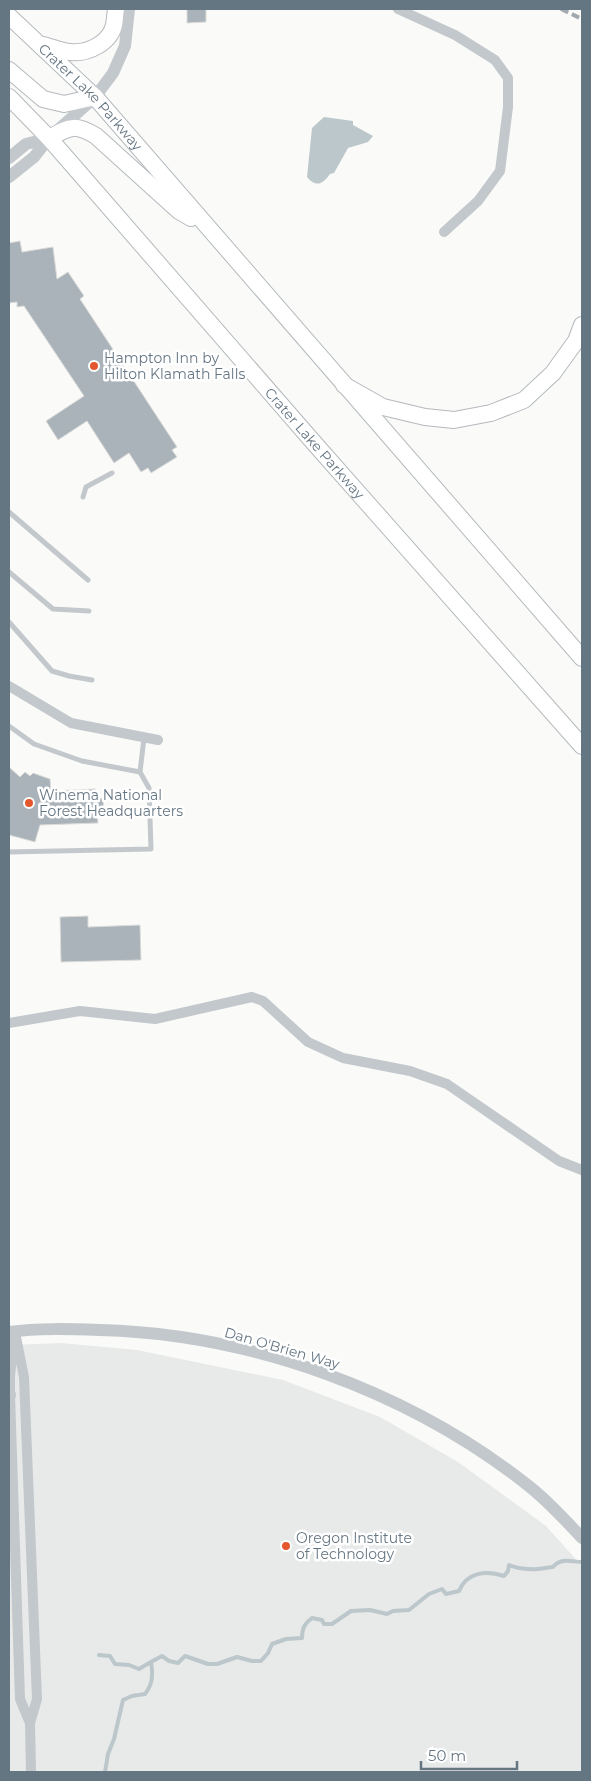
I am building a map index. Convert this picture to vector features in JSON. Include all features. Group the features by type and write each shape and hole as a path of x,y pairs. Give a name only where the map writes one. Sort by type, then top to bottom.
{"main road":[{"path":"38,43 68,52 79,52 94,48 104,41 114,26 116,9"},
{"name":"Crater Lake Parkway","path":"9,16 94,97 582,658"},
{"path":"9,70 43,99 64,104 94,97"},
{"name":"Crater Lake Parkway","path":"9,97 49,138 315,444 582,746"},
{"path":"49,138 70,127 86,130 96,136 180,211 210,229"},
{"path":"344,385 383,408 425,417 454,420 491,413 524,400 553,373 576,341 582,325"}],"street":[{"path":"9,177 34,157 49,138 94,97 113,73 125,46 129,9"},
{"path":"398,9 455,35 495,60 508,78 508,107 500,171 478,201 444,232"},
{"path":"9,158 26,144 49,138"},
{"path":"9,686 71,724 158,740"},
{"path":"9,1023 80,1011 155,1019 252,997 264,1001 308,1042 343,1058 410,1071 447,1084 559,1161 582,1170"},
{"name":"Dan O'Brien Way","path":"11,1332 70,1329 122,1330 174,1335 252,1352 329,1374 407,1408 471,1444 531,1488 582,1538"},
{"path":"11,1332 9,1394 20,1699 30,1723"},
{"path":"11,1332 24,1377 37,1699 30,1723 31,1772"}],"lane":[{"path":"83,497 86,487 112,473"},
{"path":"9,512 88,580"},
{"path":"9,572 53,609 89,611"},
{"path":"9,622 52,670 69,676 92,680"},
{"path":"9,726 34,744 82,762 140,772"},
{"path":"9,852 151,849 149,788 140,772 144,738"}],"shaded area":[{"path":"324,117 353,121 353,125 373,136 368,142 348,148 334,173 316,184 307,177 312,128"},
{"name":"Oregon Institute of Technology","path":"61,1343 137,1350 283,1380 380,1417 458,1462 546,1526 582,1566 582,1772 9,1772 9,1345"}],"building":[{"path":"187,9 206,9 206,22 187,23"},
{"name":"Hampton Inn by Hilton Klamath Falls","path":"20,241 22,252 53,247 57,279 68,272 84,296 80,299 177,447 172,450 177,457 151,473 148,468 141,472 129,453 114,463 87,421 58,440 46,421 84,396 24,306 17,307 17,302 9,303 9,243"},
{"path":"9,767 20,777 25,772 30,776 33,773 50,779 51,791 96,789 96,799 103,798 104,813 97,813 98,823 40,825 35,842 9,835"},
{"path":"88,916 88,927 140,925 141,960 61,962 60,917"}],"waterway":[{"path":"151,1662 162,1656 169,1661 178,1663 185,1656 208,1664 217,1664 237,1657 261,1661 268,1653 272,1644 286,1639 302,1638 304,1627 312,1618 322,1620 324,1624 332,1624 351,1611 370,1610 387,1614 393,1611 409,1610 429,1594 442,1589 446,1594 459,1591 462,1585 472,1576 484,1573 504,1576 508,1571 509,1565 534,1569 553,1567 563,1561 582,1562"},
{"path":"99,1655 110,1656 115,1664 129,1665 139,1669 151,1662 152,1671 151,1683 145,1694 123,1700 105,1772"}],"railway":[{"path":"561,9 582,19"}],"place":[{"name":"Hampton Inn by Hilton Klamath Falls","path":"94,366"},
{"name":"Winema National Forest Headquarters","path":"29,803"},
{"name":"Oregon Institute of Technology","path":"286,1546"}]}
